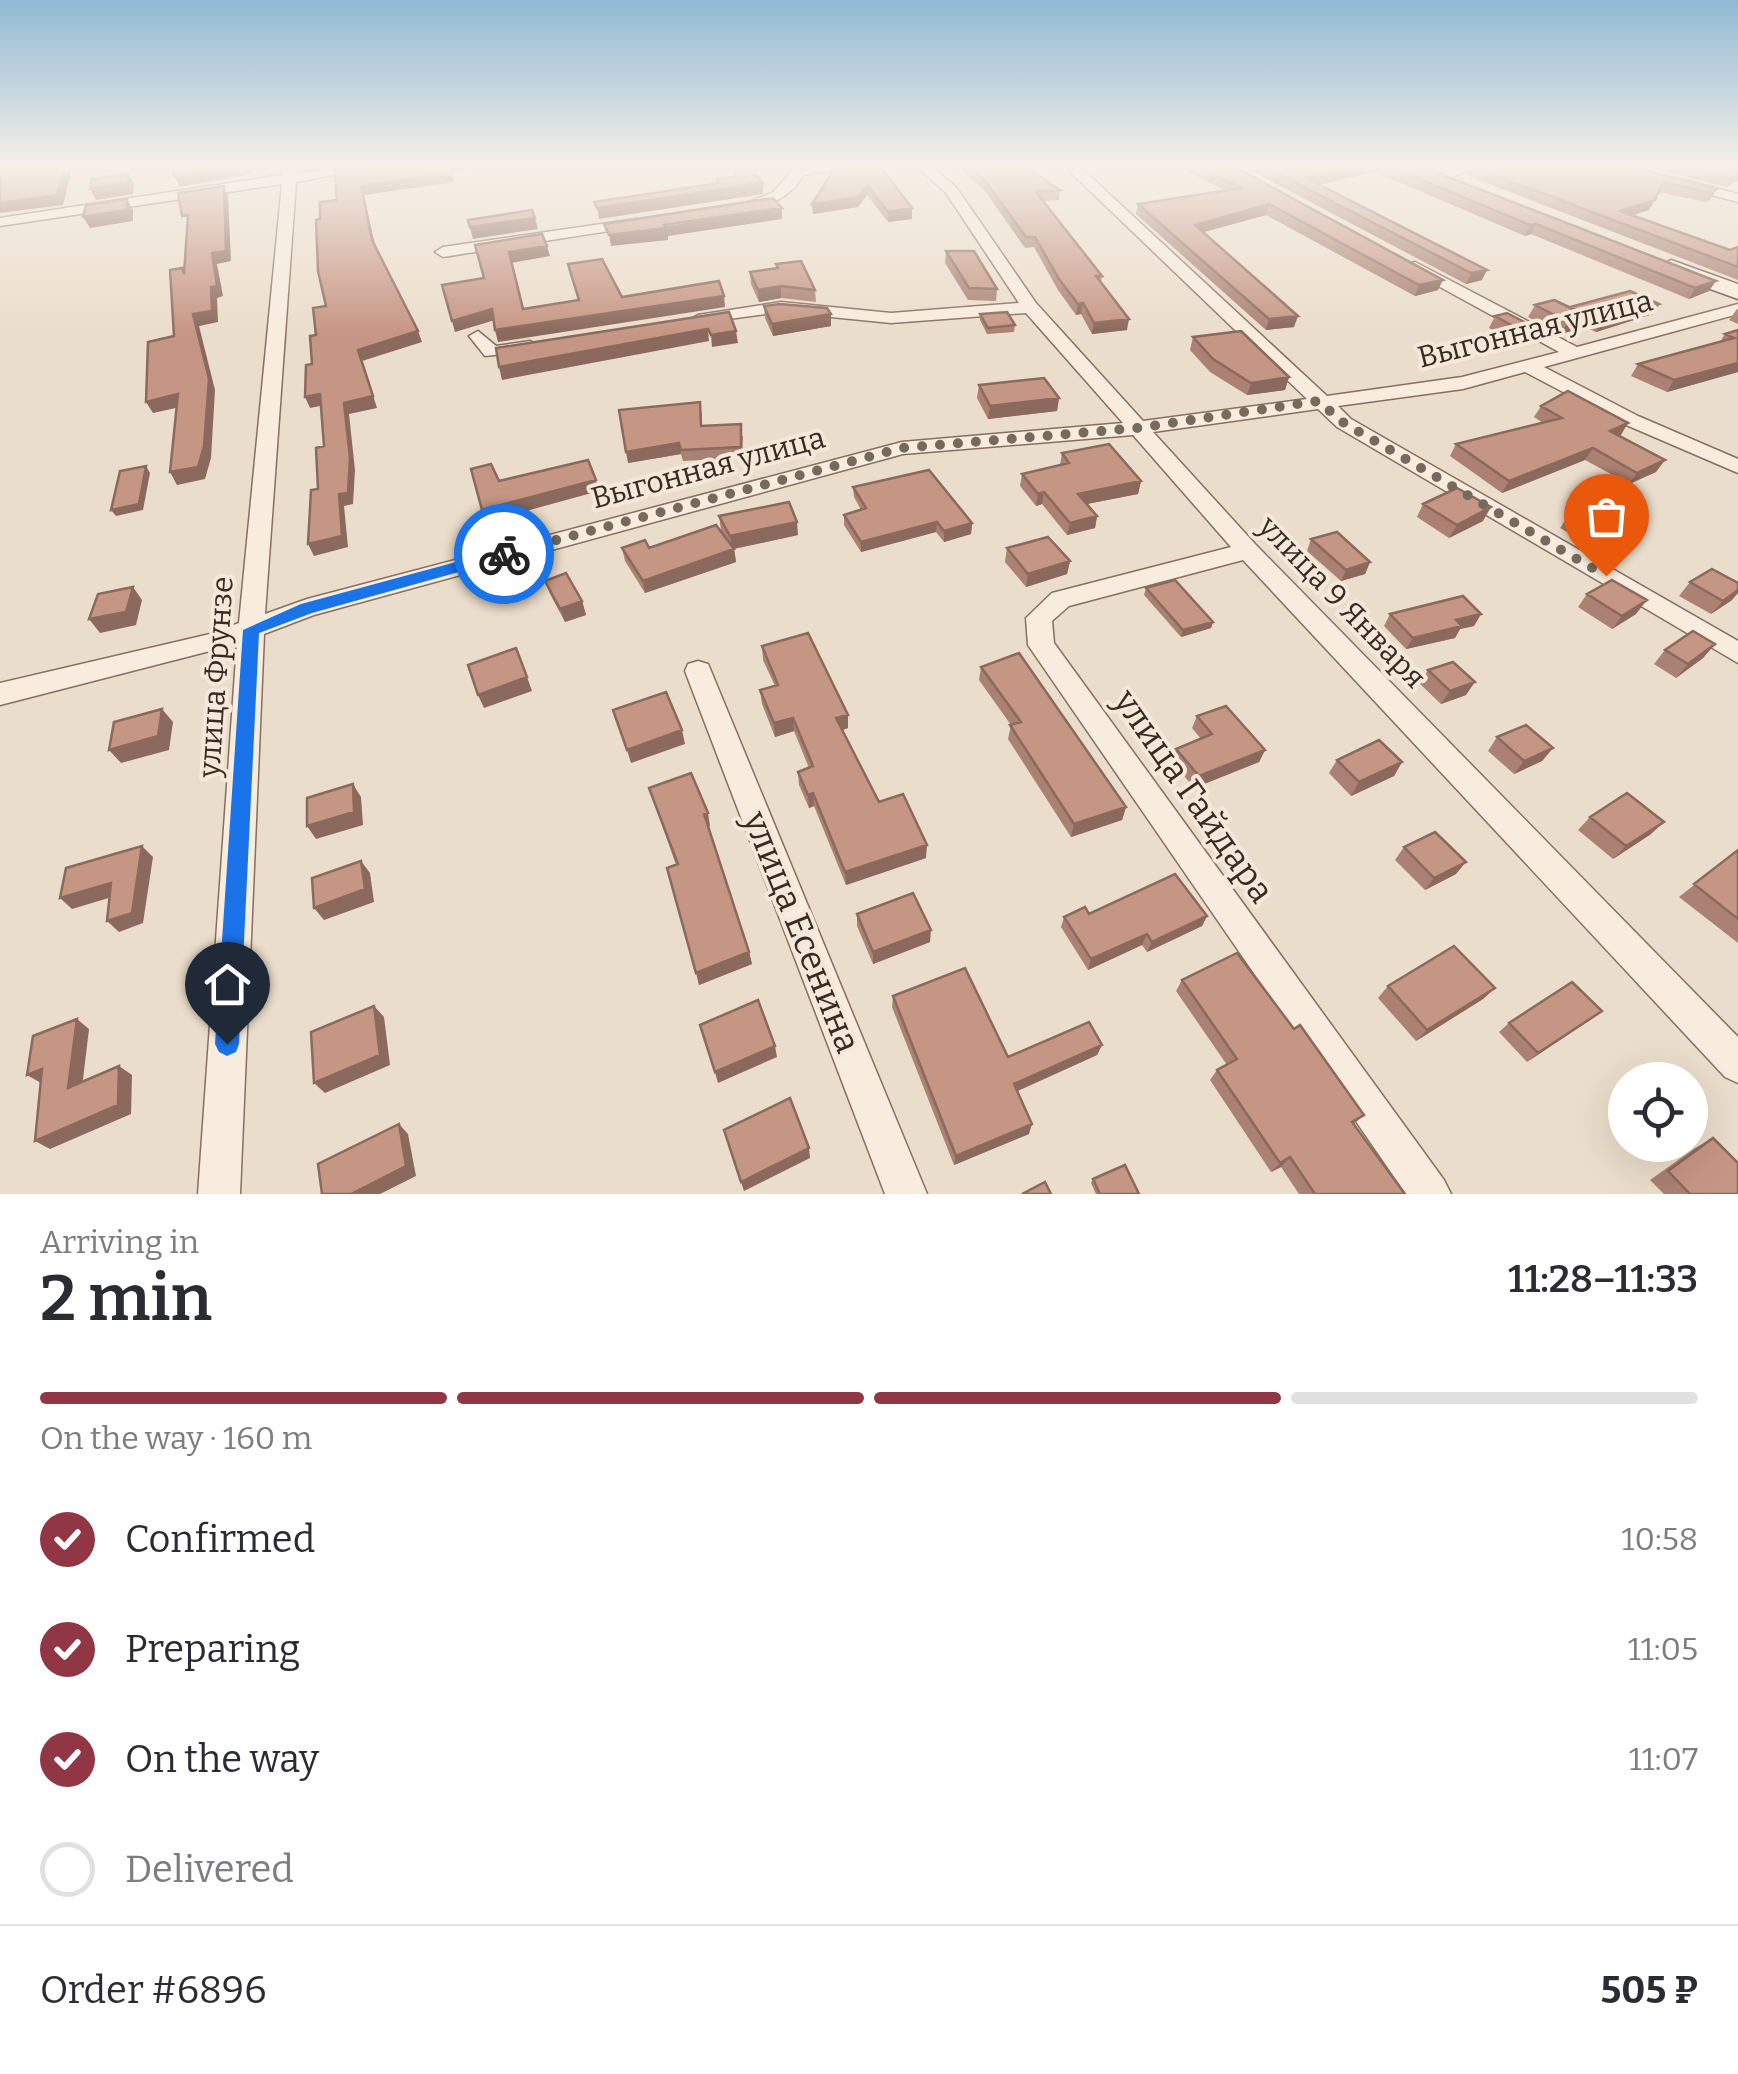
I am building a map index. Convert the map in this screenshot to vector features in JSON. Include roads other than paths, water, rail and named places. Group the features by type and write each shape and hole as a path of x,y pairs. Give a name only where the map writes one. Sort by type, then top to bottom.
{"main road":[{"path":"1654,260 1738,292"}],"street":[{"name":"улица Фрунзе","path":"219,1194 251,630 285,222"},
{"path":"443,252 639,222"},
{"name":"улица 9 Января","path":"973,222 1030,308 1248,551 1738,1064"},
{"path":"1130,222 1344,423 1738,653"},
{"path":"1400,259 1576,352"},
{"path":"685,322 781,307 891,318 1030,308"},
{"name":"Выгонная улица","path":"0,694 251,630 307,608 902,448 1138,428 1462,383 1738,309"},
{"path":"478,336 492,352 550,343"},
{"path":"1526,365 1631,420 1738,467"},
{"name":"улица Гайдара","path":"1248,551 1061,599 1039,618 1040,645 1430,1194"},
{"name":"улица Есенина","path":"698,671 906,1194"}]}
